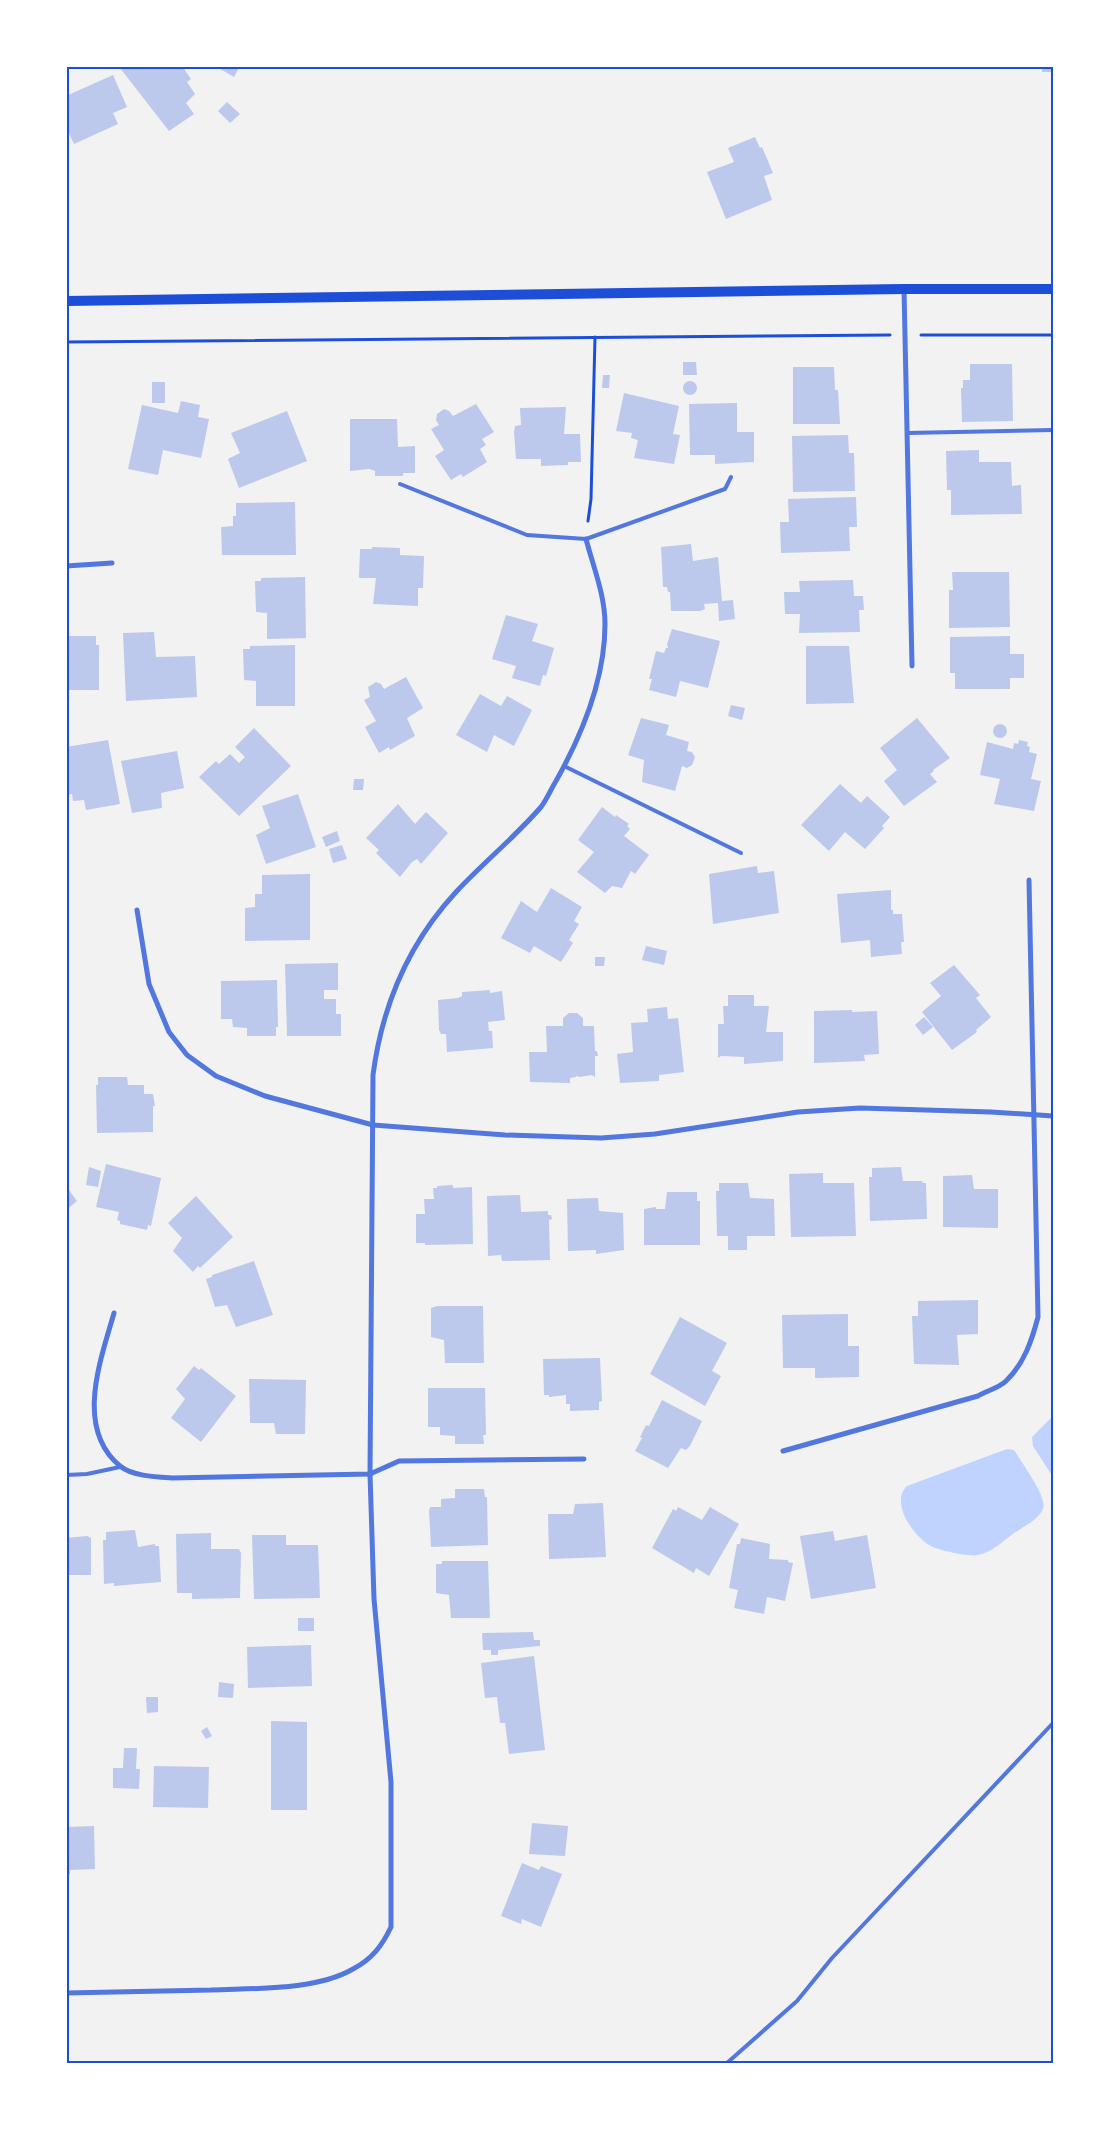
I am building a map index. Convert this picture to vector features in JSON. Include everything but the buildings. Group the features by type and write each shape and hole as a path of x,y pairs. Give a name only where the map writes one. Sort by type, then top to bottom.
{"main road":[{"path":"66,301 904,289 1053,289"}],"street":[{"path":"904,289 912,666"},
{"path":"66,1993 261,1988 314,1983 352,1970 371,1957 384,1943 391,1928 391,1782 374,1599 370,1474 373,1125 374,1075 378,1040 405,963 423,934 455,893 542,805 588,717 600,672 605,623 600,592 586,539"},
{"path":"66,566 112,563"},
{"path":"783,1451 978,1396 1005,1382 1021,1362 1033,1338 1038,1317 1029,880"},
{"path":"137,910 149,984 169,1032 187,1056 216,1076 265,1096 373,1125 505,1135 601,1138 655,1134 798,1112 860,1108 1053,1116"},
{"path":"114,1313 96,1375 95,1418 104,1448 120,1467 145,1476 172,1478 370,1474 399,1461 584,1459"}],"lane":[{"path":"907,433 1053,430"},
{"path":"400,484 527,535 586,539 725,489 731,477"},
{"path":"564,766 741,853"},
{"path":"66,1475 87,1474 120,1467"},
{"path":"727,2063 796,2001 838,1951 1053,1723"}],"path":[{"path":"66,342 1053,335"},
{"path":"586,539 591,499 595,337"}],"water":[{"path":"1053,1416 1053,1477 1033,1446 1032,1437"},
{"path":"1007,1449 1014,1450 1039,1490 1044,1504 1038,1517 992,1549 978,1555 937,1549 926,1543 912,1529 906,1520 901,1502 902,1493 907,1486"}]}
